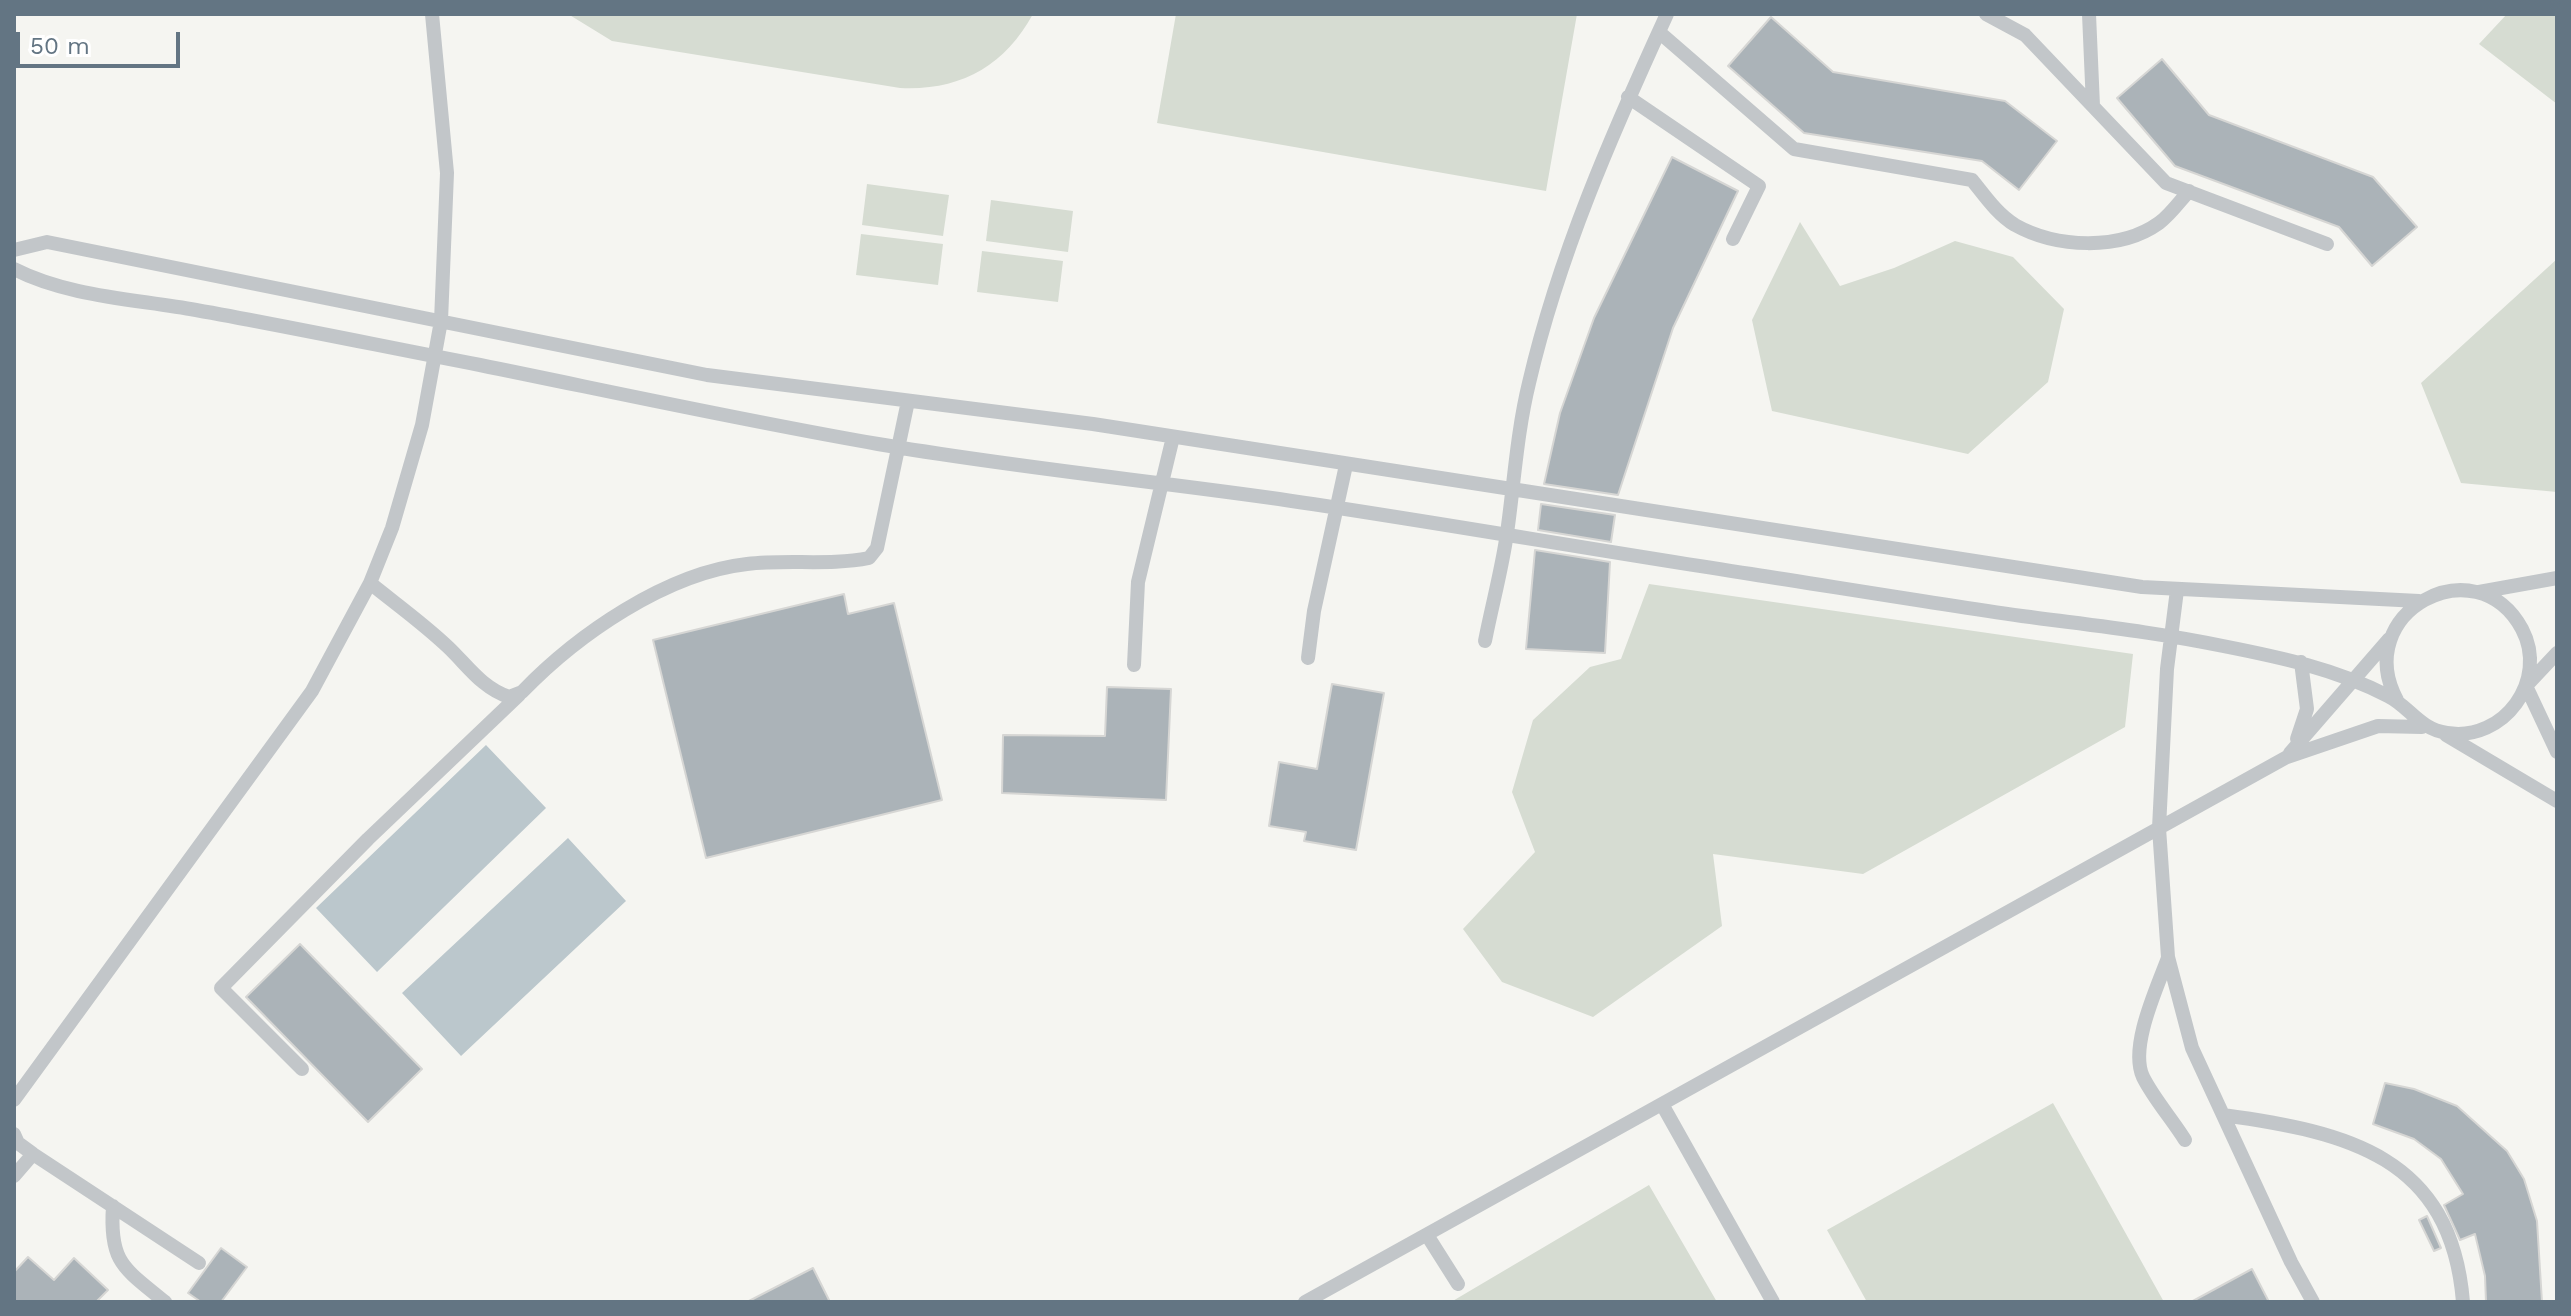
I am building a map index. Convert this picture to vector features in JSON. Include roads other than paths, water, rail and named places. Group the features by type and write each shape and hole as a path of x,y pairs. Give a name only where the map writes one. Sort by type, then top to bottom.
{"lane":[{"path":"14,1100 312,691 370,583 392,528 422,425 441,321 447,173 432,14"},
{"path":"1485,641 1506,537 1528,386 1550,303 1628,97 1667,14"},
{"path":"1986,14 2025,35 2166,183 2327,244"},
{"path":"2089,14 2093,106"},
{"path":"1659,32 1794,149 1972,180 1994,208 2015,225 2047,236 2075,242 2108,242 2137,235 2160,222 2189,191"},
{"path":"1628,97 1759,186 1733,239"},
{"path":"14,250 47,242 707,375 1173,437 2177,590 2419,601"},
{"path":"14,269 44,284 434,356 897,447 1335,508 1974,609 2172,635 2301,662 2397,700"},
{"path":"302,1069 221,988 368,839 522,692 598,626 683,583 743,564 869,558 877,548 908,401"},
{"path":"1134,665 1138,582 1173,437"},
{"path":"1308,658 1335,508 1346,465"},
{"path":"2287,757 2354,683 2391,637 2402,617 2419,601 2440,592 2474,592 2557,578"},
{"path":"370,583 447,646 494,692 509,697 522,692"},
{"path":"2177,590 2159,828 2168,957 2192,1048 2291,1262 2313,1302"},
{"path":"2474,592 2505,607 2520,625 2529,646 2530,669 2526,686 2557,752"},
{"path":"2391,637 2386,661 2389,686 2397,700 2420,724 2557,801"},
{"path":"1305,1302 2287,757 2378,726 2467,734 2491,727 2511,712 2526,686 2557,653"},
{"path":"2287,757 2303,725 2307,709 2301,662"},
{"path":"2168,957 2147,1017 2138,1058 2143,1077 2185,1140"},
{"path":"1663,1106 1773,1302"},
{"path":"2223,1115 2295,1125 2351,1141 2393,1162 2425,1191 2447,1229 2461,1275 2463,1302"},
{"path":"14,1134 18,1143 33,1154 199,1263"},
{"path":"14,1176 33,1154"},
{"path":"113,1206 111,1239 119,1261 165,1302"},
{"path":"1427,1235 1458,1284"}]}
